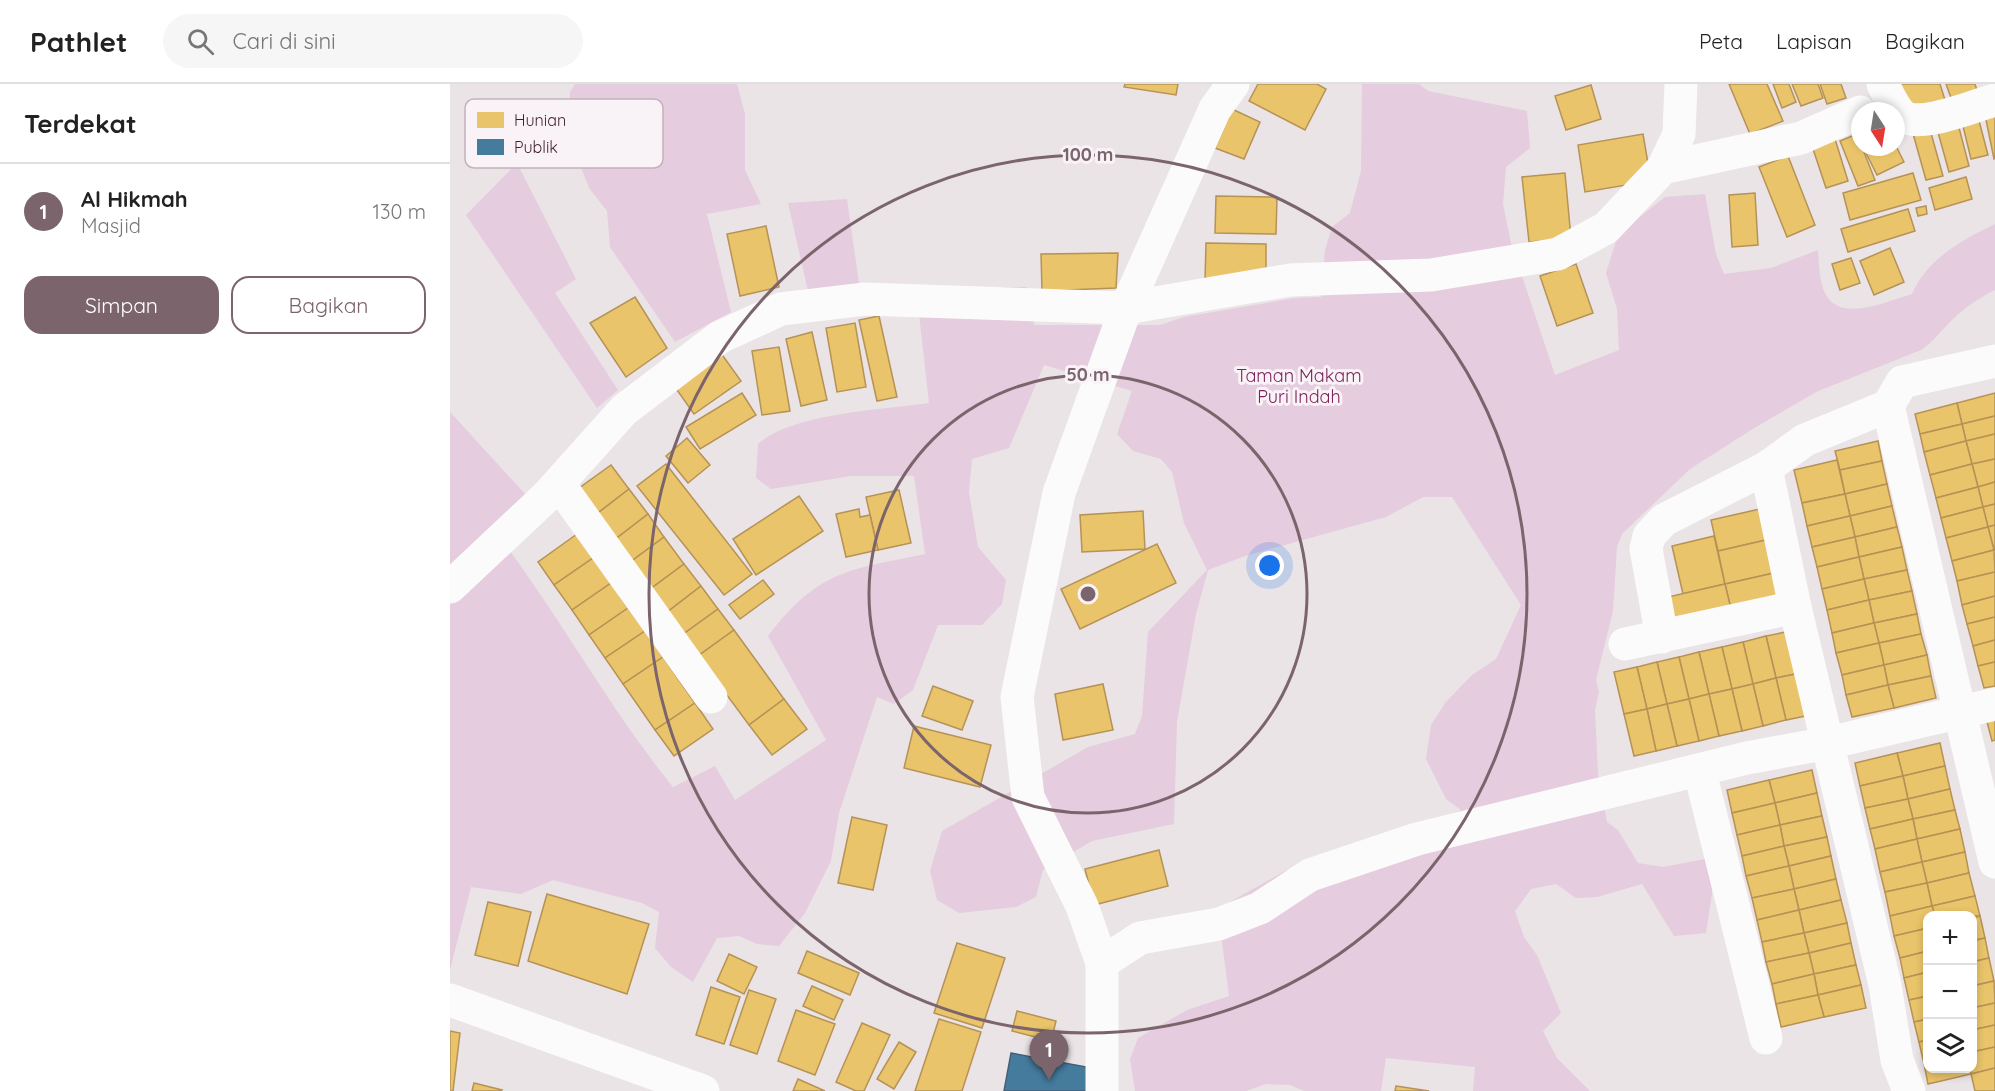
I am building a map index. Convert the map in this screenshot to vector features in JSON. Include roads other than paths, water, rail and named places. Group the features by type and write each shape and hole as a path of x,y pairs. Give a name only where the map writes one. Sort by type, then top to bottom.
{"street":[{"path":"1102,1091 1102,963 1082,906 1028,797 1017,697 1059,493 1126,308 1215,109 1233,84"},
{"path":"450,586 559,484 624,410 720,337 781,309 865,299 1126,308 1290,280 1431,275 1558,254 1606,228 1664,168 1679,134 1681,84"},
{"path":"1905,117 1911,120 1932,119 1995,100"},
{"path":"1664,168 1801,138 1851,113"},
{"path":"1662,637 1646,549 1649,536 1664,520 1766,468 1805,441 1888,405 1902,382 1995,361"},
{"path":"1888,405 1962,712 1995,862"},
{"path":"1766,468 1795,607 1885,985 1897,1060 1909,1091"},
{"path":"559,484 711,697"},
{"path":"1625,644 1795,607"},
{"path":"1102,963 1140,938 1219,924 1260,908 1310,875 1417,839 1700,772 1747,758 1828,743 1995,704"},
{"path":"1700,772 1766,1038"},
{"path":"450,1000 703,1091"}],"place":[{"name":"Al Hikmah","path":"1049,1080"}],"park label":[{"name":"Taman Makam Puri Indah","path":"1299,386"}]}
